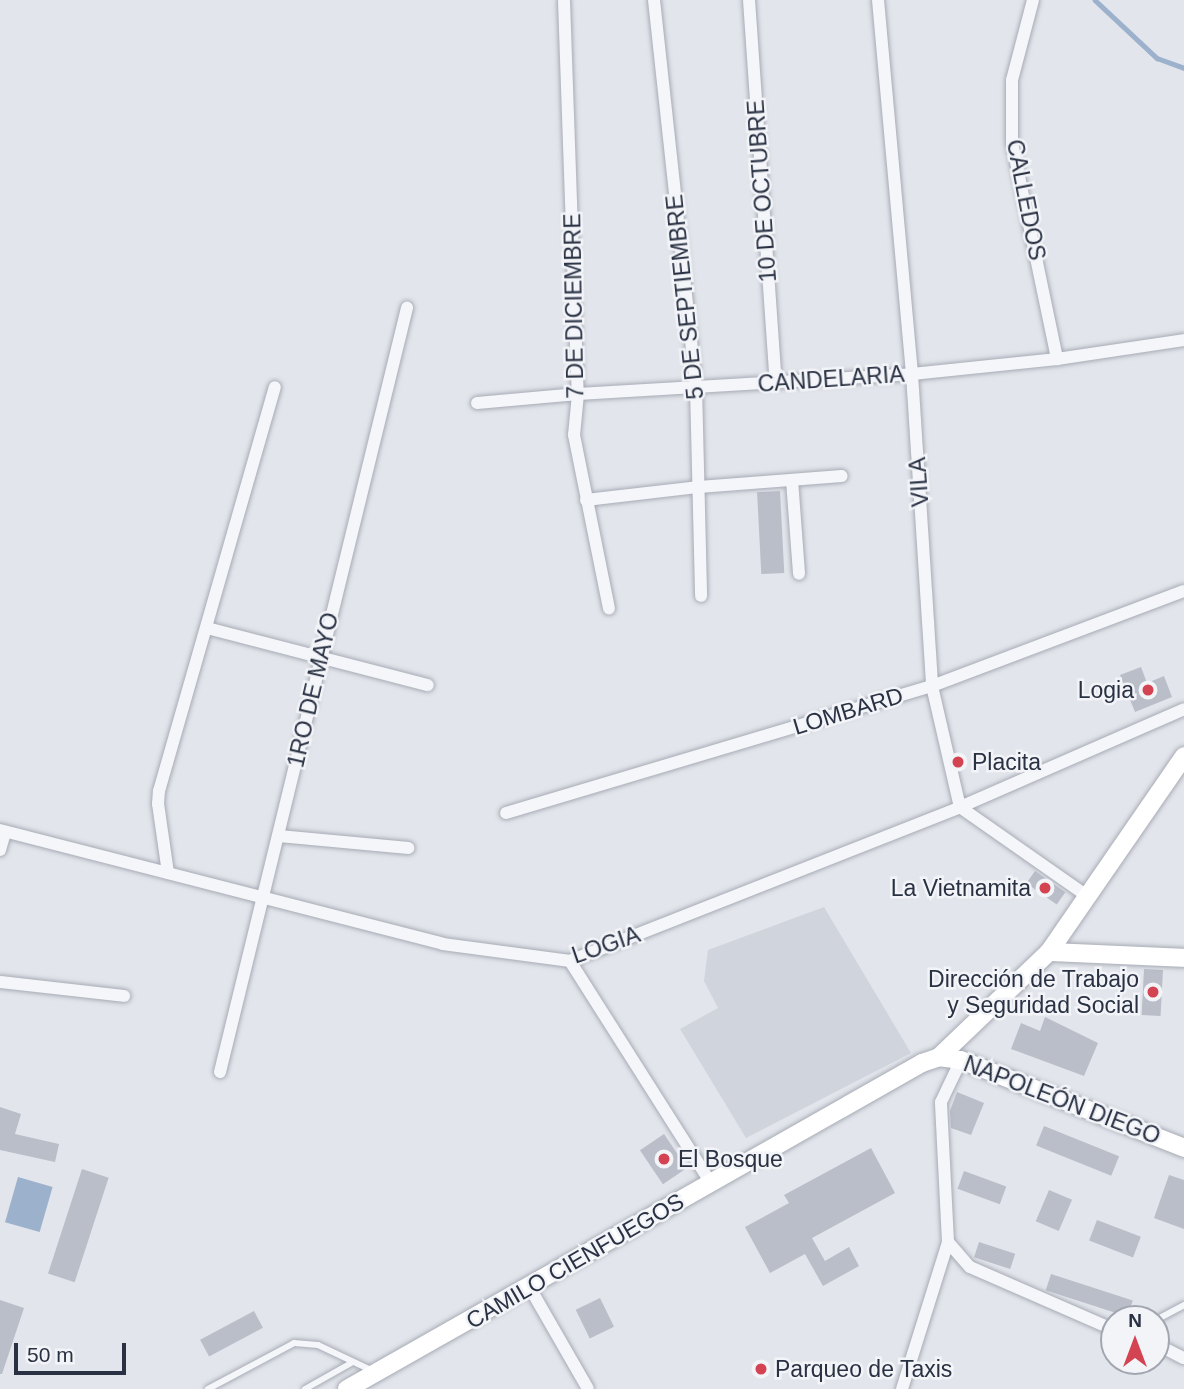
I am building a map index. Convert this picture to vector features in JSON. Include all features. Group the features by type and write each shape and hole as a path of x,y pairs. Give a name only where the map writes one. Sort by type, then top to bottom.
{"main road":[{"name":"CAMILO CIENFUEGOS","path":"348,1389 922,1063 939,1057 1049,952 1184,756"},
{"path":"1049,952 1184,958"},
{"name":"NAPOLEÓN DIEGO","path":"939,1057 961,1060 1184,1148"}],"street":[{"name":"5 DE SEPTIEMBRE","path":"654,0 696,387 701,596"},
{"name":"10 DE OCTUBRE","path":"749,0 776,382"},
{"name":"VILA","path":"878,0 912,374 932,686 960,807"},
{"name":"CALLEDOS","path":"1033,0 1012,80 1013,143 1057,359"},
{"name":"7 DE DICIEMBRE","path":"564,1 578,394 574,435 609,608"},
{"name":"1RO DE MAYO","path":"220,1072 407,308"},
{"name":"CANDELARIA","path":"477,403 578,394 912,374 1057,359 1184,340"},
{"path":"168,873 158,804 159,791 275,387"},
{"path":"586,500 699,487 842,476"},
{"path":"792,480 799,573"},
{"name":"LOMBARD","path":"506,813 932,686 1184,591"},
{"path":"207,628 428,685"},
{"name":"LOGIA","path":"2,831 443,944 570,961 960,807 1184,709"},
{"path":"960,807 1087,897"},
{"path":"0,850 2,831"},
{"path":"279,836 408,848"},
{"path":"570,961 711,1183"},
{"path":"0,982 124,996"},
{"path":"902,1389 948,1242 942,1102 961,1060"},
{"path":"948,1242 970,1267 1100,1324"},
{"path":"530,1288 588,1389"}],"lane":[{"path":"208,1389 294,1343 318,1345 377,1373"},
{"path":"305,1389 353,1362"}],"shaded area":[{"path":"824,907 911,1053 746,1138 680,1029 718,1008 704,981 708,950"}],"water":[{"path":"18,1177 53,1187 40,1232 5,1222"}],"building":[{"path":"780,491 784,573 761,574 757,492"},
{"name":"Logia","path":"1141,667 1147,683 1164,676 1172,697 1135,712 1120,675"},
{"name":"La Vietnamita","path":"1035,871 1065,892 1057,905 1026,883"},
{"name":"Dirección de Trabajo y Seguridad Social","path":"1144,969 1163,970 1161,1016 1142,1015"},
{"path":"1045,1017 1098,1043 1084,1076 1011,1049 1021,1023 1040,1031"},
{"path":"957,1092 984,1103 971,1135 951,1128 950,1111"},
{"path":"0,1107 21,1114 15,1134 59,1144 55,1162 0,1150"},
{"path":"1044,1126 1119,1156 1111,1176 1036,1145"},
{"name":"El Bosque","path":"664,1134 687,1168 663,1184 640,1150"},
{"path":"871,1148 895,1193 812,1238 825,1261 849,1247 859,1266 823,1286 805,1254 770,1273 745,1227 789,1203 784,1195"},
{"path":"82,1169 109,1178 75,1282 48,1274"},
{"path":"964,1171 1006,1186 1000,1204 958,1189"},
{"path":"1169,1175 1184,1180 1184,1229 1154,1218"},
{"path":"1049,1190 1072,1200 1059,1231 1036,1221"},
{"path":"1097,1220 1141,1237 1133,1257 1089,1241"},
{"path":"979,1242 1015,1254 1010,1269 974,1257"},
{"path":"1051,1274 1133,1301 1131,1305 1100,1305 1100,1308 1046,1290"},
{"path":"600,1298 614,1327 590,1339 576,1310"},
{"path":"0,1300 24,1308 2,1374 0,1374"},
{"path":"254,1311 263,1328 209,1356 200,1340"}],"waterway":[{"path":"1095,0 1157,58 1184,68"}],"place":[{"name":"Logia","path":"1148,690"},
{"name":"Placita","path":"958,762"},
{"name":"La Vietnamita","path":"1045,888"},
{"name":"Dirección de Trabajo y Seguridad Social","path":"1153,992"},
{"name":"El Bosque","path":"664,1159"},
{"name":"Parqueo de Taxis","path":"761,1369"}]}
